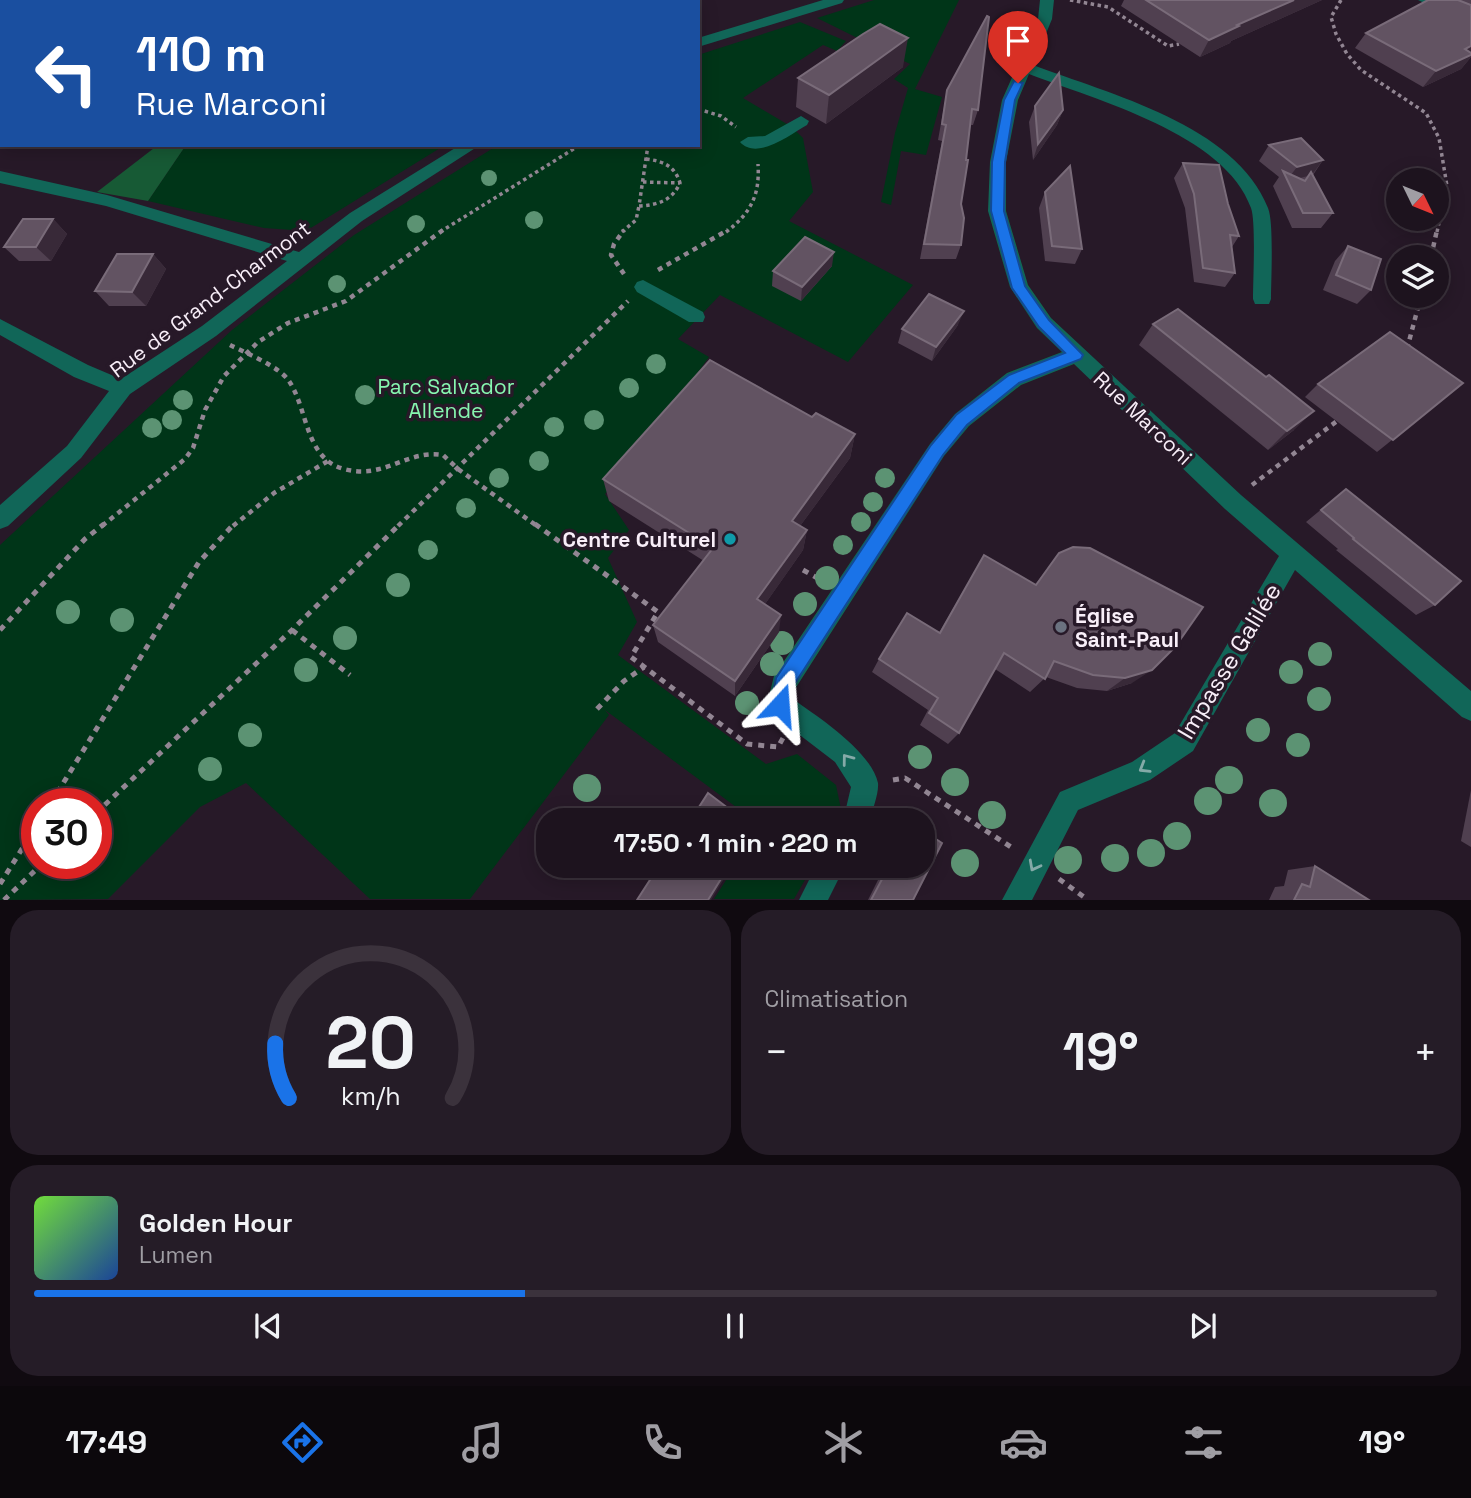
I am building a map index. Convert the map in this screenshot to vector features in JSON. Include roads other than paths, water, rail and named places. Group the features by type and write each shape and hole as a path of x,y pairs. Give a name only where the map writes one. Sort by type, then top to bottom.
{"street":[{"path":"700,42 837,0"},
{"name":"Rue Marconi","path":"1047,0 1045,19 1010,100 999,162 997,211 1019,288 1044,323 1233,502 1471,708"},
{"path":"1425,0 1471,21"},
{"path":"1026,67 1159,119 1201,140 1241,174 1261,210 1262,299"},
{"path":"748,142 768,141 801,121"},
{"name":"Rue de Grand-Charmont","path":"0,519 74,452 123,388 209,331 356,218 469,147"},
{"path":"0,177 107,201 302,259"},
{"path":"643,287 696,317"},
{"path":"0,326 82,371 123,388"},
{"path":"859,808 865,785 844,753 780,705 783,685 937,450 962,420 1014,379 1076,355"},
{"name":"Impasse Galilée","path":"1016,900 1069,800 1141,771 1184,742 1292,554"},
{"path":"813,900 825,878"}],"place":[{"name":"Centre Culturel","path":"730,539"},
{"name":"Église Saint-Paul","path":"1061,627"}],"park label":[{"name":"Parc Salvador Allende","path":"446,398"}]}
